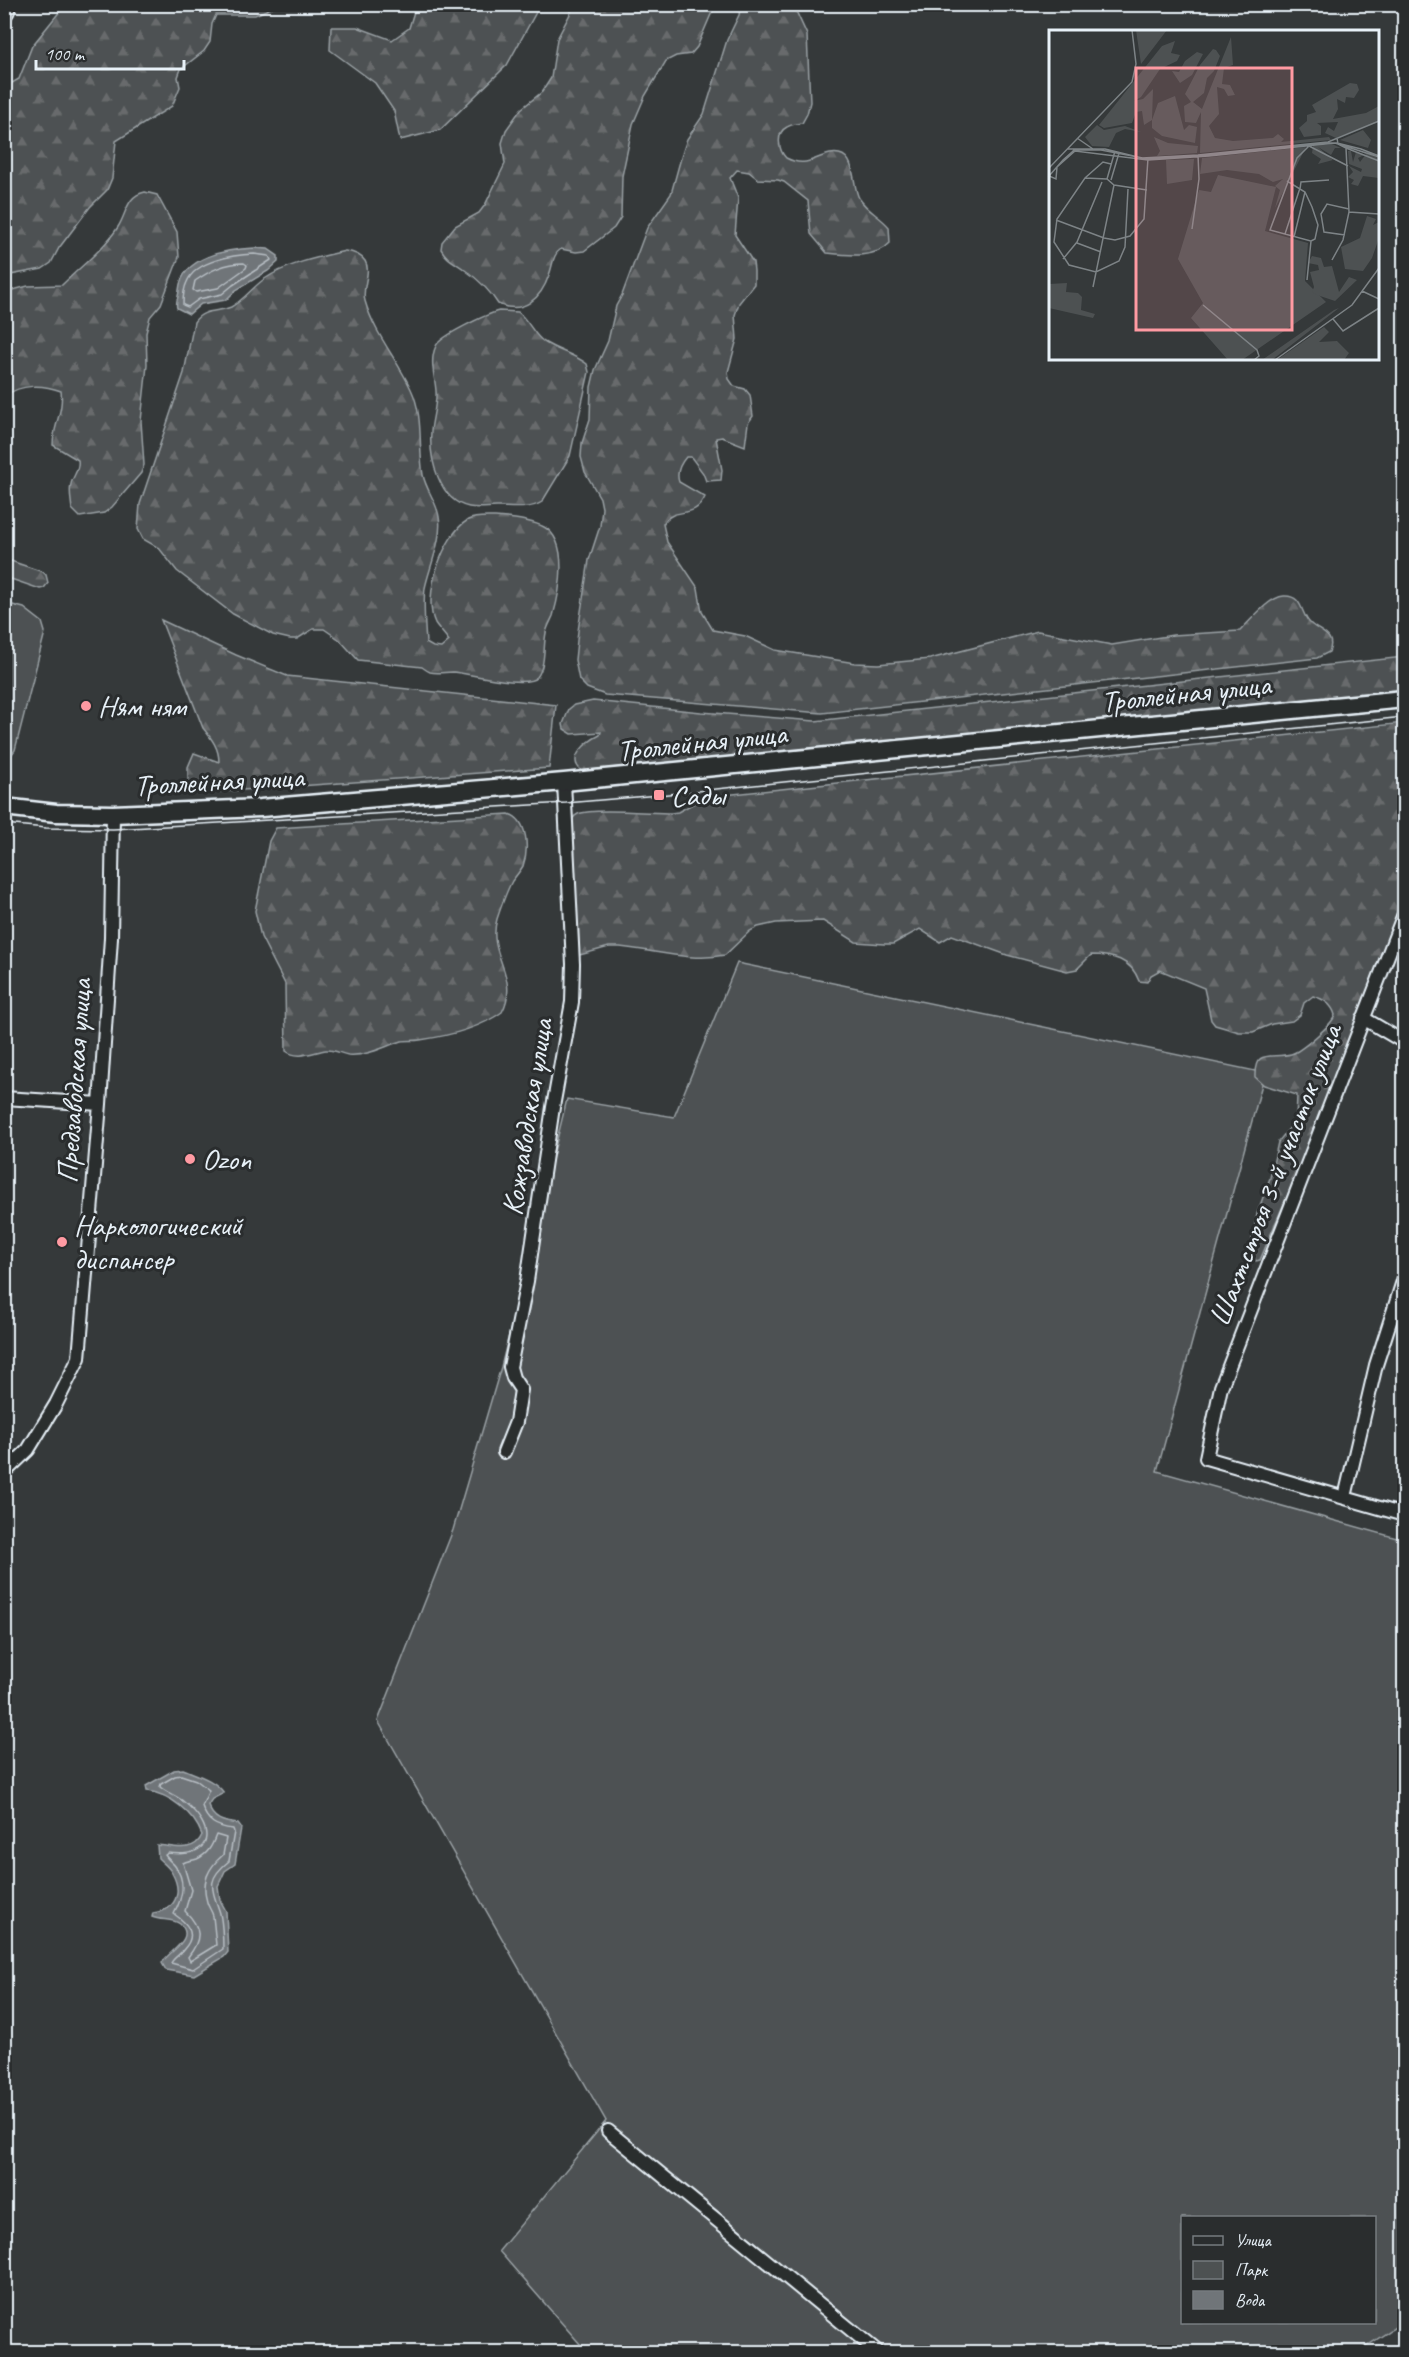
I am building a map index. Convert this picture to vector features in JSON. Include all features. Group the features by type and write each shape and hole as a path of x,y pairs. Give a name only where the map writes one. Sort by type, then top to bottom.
{"main road":[{"path":"4,10 5,4"}],"street":[{"name":"Троллейная улица","path":"4,807 56,813 113,814 261,808 564,782 1404,699"},
{"name":"Кожзаводская улица","path":"504,1452 516,1422 520,1390 510,1372 510,1367 527,1281 573,990 564,782"},
{"name":"Предзаводская улица","path":"4,1473 28,1450 56,1404 79,1358 111,938 113,814"},
{"name":"Шахтстроя 3-й участок улица","path":"1345,1497 1206,1458 1221,1387 1404,914"},
{"path":"1363,1018 1404,1042"},
{"path":"4,1098 100,1104"},
{"path":"1404,1278 1376,1365 1345,1497 1404,1515"},
{"path":"608,2131 878,2352"}],"green space":[{"path":"741,4 799,5 796,11 807,35 810,102 802,123 789,126 781,133 779,142 782,151 786,158 799,162 830,154 845,157 852,169 859,198 889,227 890,243 877,252 869,254 827,253 811,234 808,201 784,182 758,179 749,172 737,170 730,178 738,198 735,235 753,262 754,284 739,303 735,315 737,339 728,372 729,379 734,386 745,389 750,395 753,416 748,423 745,446 722,437 716,438 722,470 721,480 706,481 691,457 686,457 679,469 679,482 705,497 695,509 673,515 663,524 667,542 698,588 702,612 713,630 745,636 775,650 855,663 878,664 930,659 1038,631 1112,645 1173,635 1240,631 1272,600 1284,596 1295,599 1311,624 1329,638 1331,646 1329,652 1317,658 822,713 605,695 587,688 579,680 575,660 578,631 589,560 600,526 602,508 600,498 585,472 581,457 582,443 590,419 591,387 595,370 608,341 616,306 647,228 671,194 687,139 704,114"},
{"path":"65,5 278,5 255,15 216,15 212,24 210,42 204,51 181,69 178,77 180,87 172,106 116,141 112,178 107,190 90,207 59,248 51,263 42,269 5,276 5,87 19,79 32,46"},
{"path":"416,5 540,5 507,65 440,130 400,140 394,111 375,83 330,50 331,27 357,27 392,40 409,28"},
{"path":"570,5 715,5 697,47 691,54 676,56 666,61 645,96 633,124 622,176 621,217 614,228 584,251 561,249 558,251 546,284 536,298 523,306 507,307 498,304 479,281 446,256 441,249 442,242 455,226 479,213 485,205 505,164 502,143 506,130 521,109 542,92 551,78 557,39 571,12"},
{"path":"145,192 157,195 177,232 179,257 161,304 150,317 146,333 147,365 141,421 144,465 141,473 112,507 104,513 80,517 72,509 70,493 78,460 53,445 61,405 61,391 32,386 18,389 5,396 5,292 28,286 62,285 112,235 121,222 130,201"},
{"path":"345,251 361,257 367,265 364,296 369,313 411,389 418,410 423,475 438,512 440,525 425,588 426,643 441,648 449,641 435,623 431,598 433,582 443,552 459,528 468,520 481,517 513,519 539,525 552,534 557,543 561,568 553,616 545,638 542,667 537,677 531,680 510,681 453,672 433,673 422,667 358,660 340,640 324,629 313,629 297,639 273,635 233,614 177,571 159,548 143,539 138,529 140,504 184,373 194,322 206,313 231,307 272,274 292,265"},
{"path":"499,311 518,312 540,339 587,364 589,372 570,456 542,502 526,507 472,508 459,503 450,496 443,487 434,466 431,442 436,396 433,357 436,346 446,337"},
{"path":"5,559 43,572 48,583 40,589 5,577"},
{"path":"5,603 24,608 42,622 45,632 15,750 5,763"},
{"path":"161,620 287,676 556,705 549,768 188,794 188,767 194,753 219,762 219,757 214,744 203,728"},
{"path":"1404,657 1404,694 672,765 639,765 582,771 577,766 577,755 601,732 572,734 564,729 563,724 569,709 574,705 593,701 815,721"},
{"path":"1404,723 1404,901 1324,1109 1260,1260 1256,1261 1250,1250 1257,1214 1270,1178 1278,1142 1296,1120 1297,1095 1264,1085 1255,1077 1255,1068 1261,1058 1266,1056 1295,1052 1329,1025 1335,1015 1334,1011 1327,1002 1321,999 1313,996 1304,1003 1300,1015 1292,1021 1272,1024 1253,1032 1239,1032 1215,1025 1211,1020 1204,988 1160,970 1151,975 1147,982 1139,981 1126,963 1113,957 1091,955 1077,969 1067,971 1007,955 952,935 940,942 920,929 893,944 856,942 823,921 776,923 758,927 750,931 725,955 712,957 686,956 620,947 609,947 580,955 577,951 571,825 573,818 578,814 609,811 671,813 678,812 705,797"},
{"path":"509,814 520,822 525,836 526,852 523,866 512,881 504,900 495,932 508,988 502,1012 463,1031 402,1041 362,1054 348,1055 329,1050 295,1055 286,1051 285,984 261,937 255,911 269,841 276,828"},
{"path":"737,963 1265,1073 1157,1471 1404,1540 1404,2321 1358,2352 587,2352 499,2251 606,2121 378,1721 453,1530 501,1367 567,1099 674,1117"}],"water":[{"path":"268,249 278,256 278,262 268,271 236,290 226,300 201,304 189,314 177,308 182,278 197,262 232,250"},
{"path":"183,1769 205,1778 220,1788 224,1793 212,1799 208,1805 210,1810 219,1819 238,1824 241,1828 235,1864 225,1871 218,1886 220,1900 226,1911 228,1952 224,1957 194,1975 166,1970 162,1963 183,1940 184,1930 177,1922 152,1917 153,1913 172,1904 177,1894 172,1873 158,1858 157,1845 188,1847 194,1845 202,1835 187,1812 172,1800 147,1791 146,1786 174,1770"}],"tram line":[{"path":"4,824 46,828 113,829 566,803 1404,717"}],"place":[{"name":"Ням ням","path":"86,706"},
{"name":"Сады","path":"659,795"},
{"name":"Ozon","path":"190,1159"},
{"name":"Наркологический диспансер","path":"62,1242"}]}
